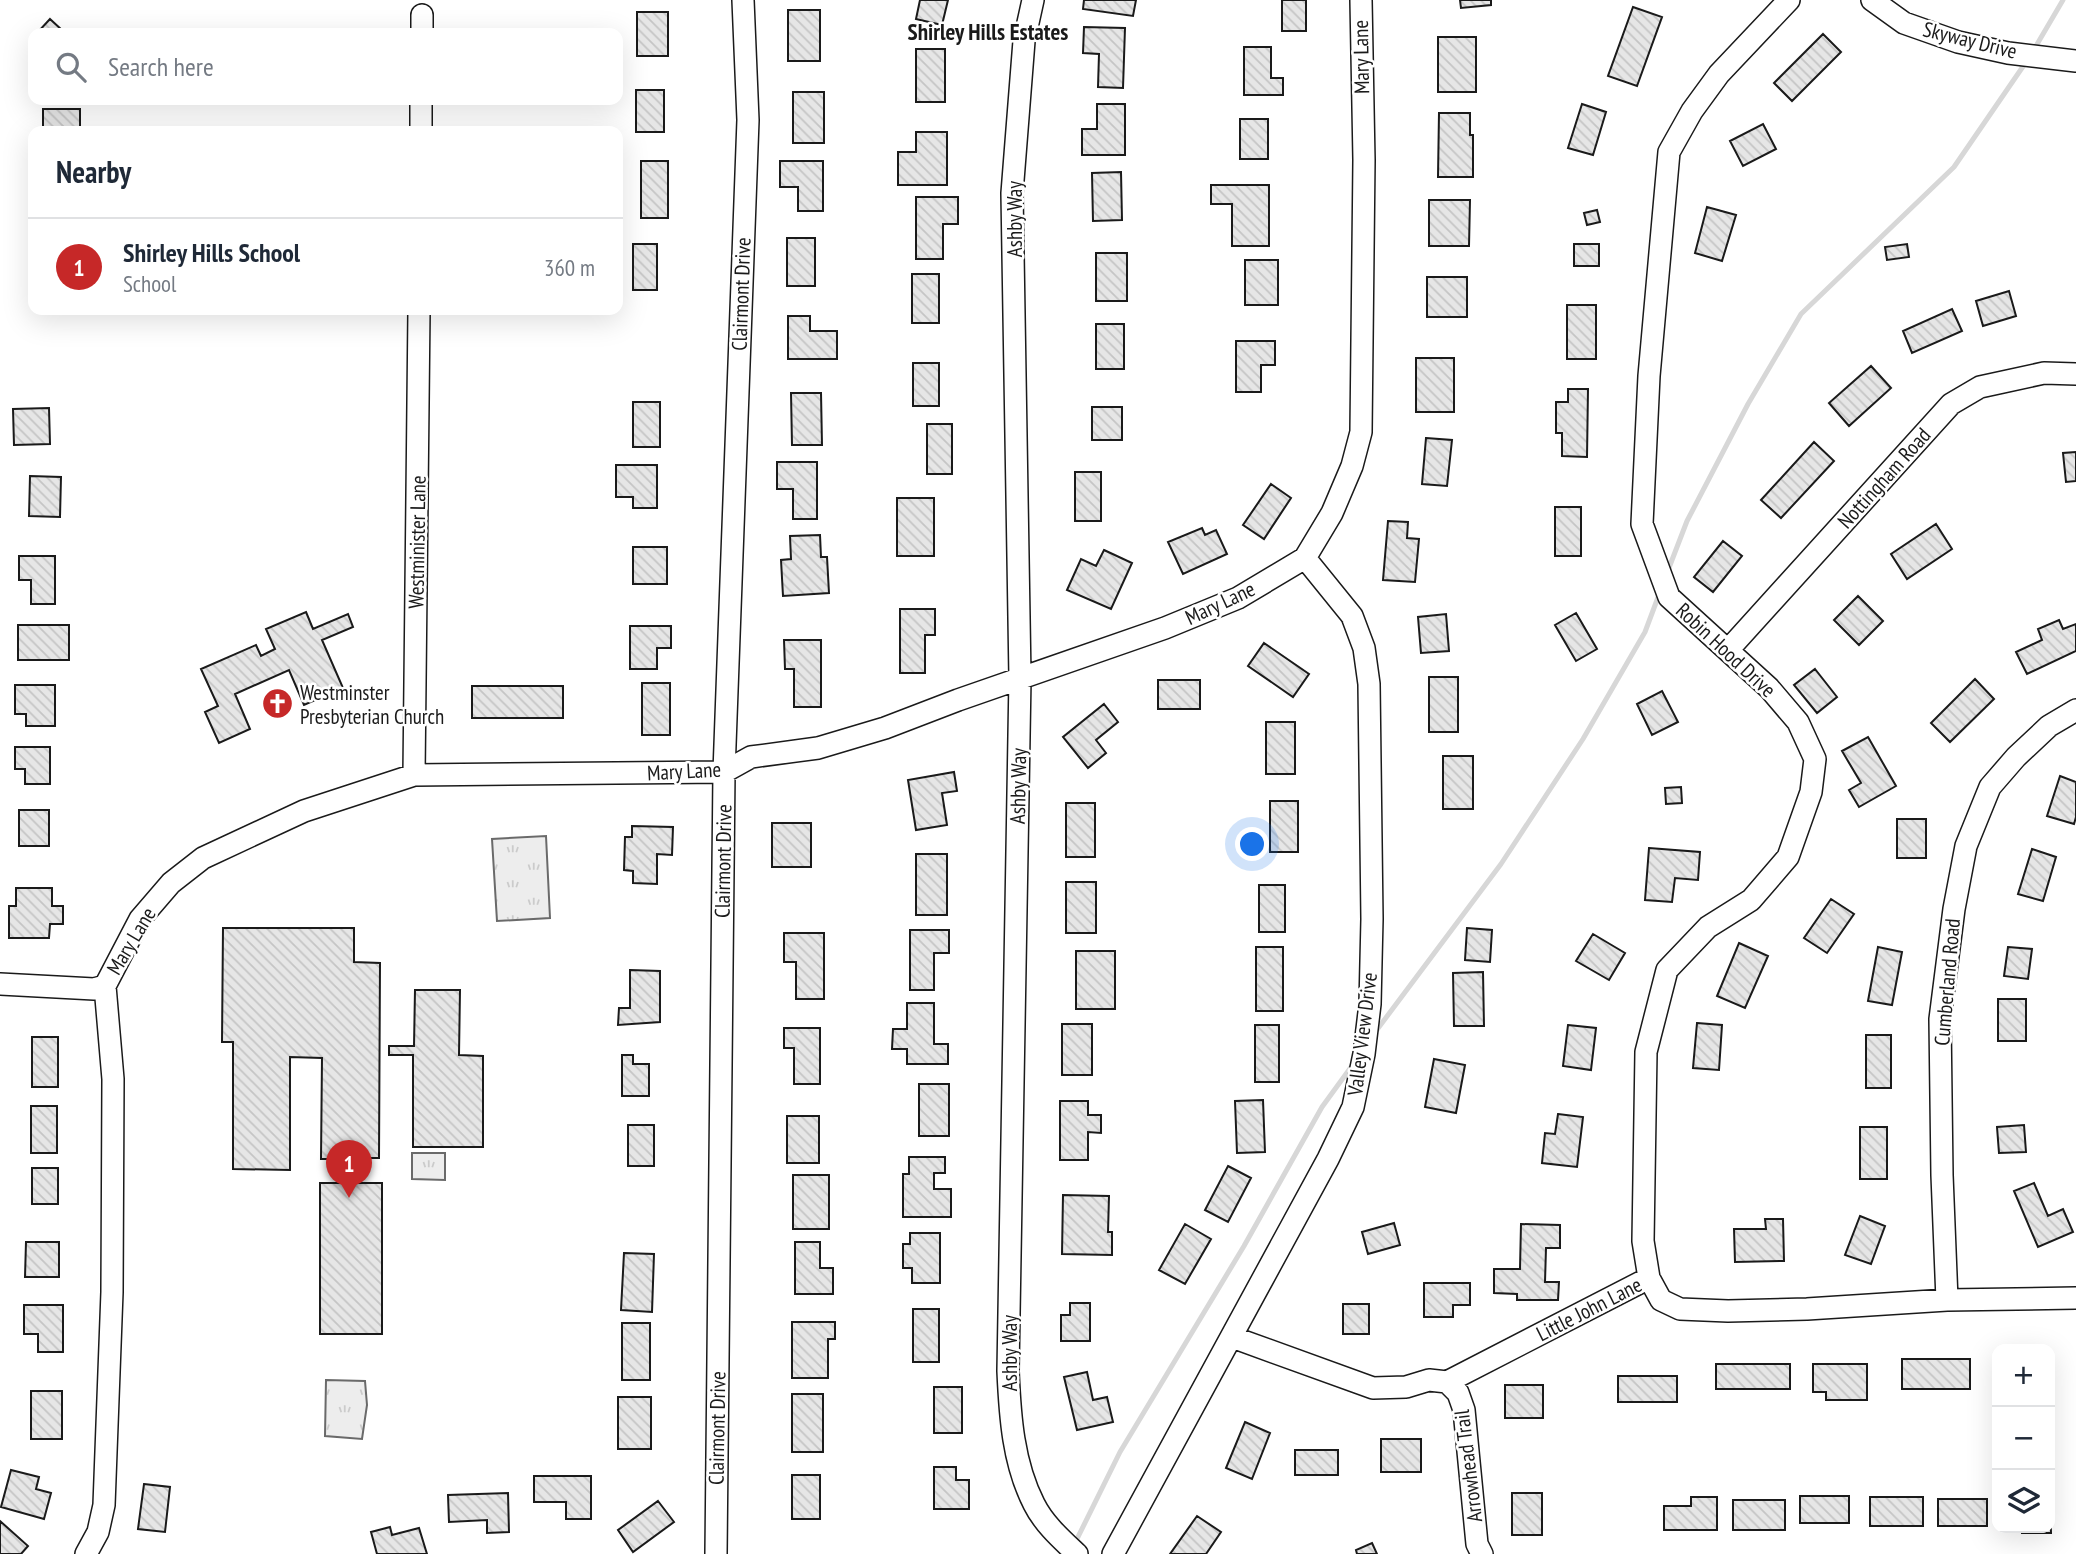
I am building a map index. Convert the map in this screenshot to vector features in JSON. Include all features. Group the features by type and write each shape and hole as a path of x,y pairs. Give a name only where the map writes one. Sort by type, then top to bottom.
{"street":[{"name":"Clairmont Drive","path":"716,1554 724,772 747,120 743,0"},
{"name":"Ashby Way","path":"1033,0 1024,41 1012,193 1020,678 1008,1371 1010,1424 1020,1467 1034,1505 1050,1528 1077,1554"},
{"name":"Mary Lane","path":"86,1554 98,1532 104,1505 112,1292 113,1079 105,986 140,919 171,883 203,858 304,811 414,775 724,772 751,757 818,748 885,728 1165,628 1238,598 1305,558 1332,513 1352,466 1361,432 1364,160 1361,0"},
{"name":"Robin Hood Drive","path":"1649,1278 1643,1241 1646,1052 1667,970 1708,927 1751,900 1787,858 1811,792 1815,759 1798,722 1769,688 1669,597 1642,524 1649,376 1669,152 1692,111 1719,74 1789,0"},
{"name":"Skyway Drive","path":"1872,0 1904,23 1958,42 2076,61"},
{"path":"421,105 421,126"},
{"name":"Westminister Lane","path":"414,775 419,315"},
{"name":"Nottingham Road","path":"1729,649 1951,404 1980,387 2044,373 2076,373"},
{"name":"Valley View Drive","path":"1113,1554 1328,1159 1353,1107 1364,1054 1370,1004 1373,919 1369,684 1364,648 1352,616 1305,558"},
{"name":"Cumberland Road","path":"1947,1300 1940,1019 1954,909 1966,846 1990,787 2016,757 2049,726 2076,709"},
{"path":"0,984 94,989 105,986"},
{"name":"Little John Lane","path":"1232,1337 1373,1388 1406,1387 1429,1380 1447,1382 1649,1278 1661,1300 1680,1309 1807,1309 1947,1300 2076,1298"},
{"name":"Arrowhead Trail","path":"1447,1382 1458,1393 1464,1410 1477,1544 1482,1554"}],"green space":[{"path":"546,836 550,918 497,921 492,839"},
{"path":"412,1153 445,1153 445,1180 412,1179"},
{"path":"326,1380 365,1381 367,1405 362,1439 325,1436"}],"building":[{"path":"920,0 948,0 942,25 916,19"},
{"path":"1084,0 1136,0 1133,16 1083,9"},
{"path":"1282,0 1306,0 1306,31 1282,31"},
{"path":"1460,0 1491,0 1491,5 1461,8"},
{"path":"1633,7 1662,17 1637,86 1608,76"},
{"path":"788,10 820,10 820,61 788,61"},
{"path":"637,12 668,12 668,56 637,56"},
{"path":"50,19 60,28 42,28"},
{"path":"1084,27 1125,28 1123,88 1098,87 1099,54 1083,53"},
{"path":"1823,34 1841,52 1792,101 1774,83"},
{"path":"1438,37 1476,37 1476,92 1438,92"},
{"path":"1244,47 1271,47 1271,78 1283,78 1283,95 1244,95"},
{"path":"916,49 945,49 945,102 916,102"},
{"path":"636,90 664,90 664,132 636,132"},
{"path":"793,92 824,92 824,143 793,143"},
{"path":"1097,104 1125,104 1125,155 1082,155 1082,129 1097,129"},
{"path":"1582,104 1606,112 1593,155 1568,148"},
{"path":"43,109 80,109 80,126 43,126"},
{"path":"1439,113 1470,113 1473,177 1438,177"},
{"path":"1240,119 1268,119 1268,159 1240,159"},
{"path":"1763,124 1776,149 1743,166 1730,141"},
{"path":"916,132 947,132 947,185 898,185 898,152 916,152"},
{"path":"641,161 668,161 668,218 641,218"},
{"path":"780,161 823,161 823,211 798,211 798,187 780,187"},
{"path":"1121,172 1122,220 1093,221 1092,173"},
{"path":"1211,185 1269,185 1269,246 1232,246 1232,204 1211,204"},
{"path":"916,197 958,197 958,224 943,224 943,259 916,259"},
{"path":"1429,200 1470,200 1469,246 1429,246"},
{"path":"1707,207 1736,215 1722,261 1695,253"},
{"path":"1597,210 1600,222 1587,225 1584,213"},
{"path":"787,238 815,238 815,286 787,286"},
{"path":"633,244 657,244 657,290 633,290"},
{"path":"1574,244 1599,244 1599,266 1574,266"},
{"path":"1907,244 1909,257 1887,260 1885,247"},
{"path":"1096,253 1127,253 1127,301 1096,301"},
{"path":"1245,260 1278,260 1278,305 1245,305"},
{"path":"912,274 939,274 939,323 912,323"},
{"path":"1427,277 1467,277 1467,317 1427,317"},
{"path":"2009,291 2016,316 1983,326 1976,301"},
{"path":"1567,305 1596,305 1596,359 1567,359"},
{"path":"1952,309 1962,331 1912,353 1903,331"},
{"path":"788,316 810,316 810,331 837,331 837,359 788,359"},
{"path":"1096,324 1124,324 1124,369 1096,369"},
{"path":"1236,341 1275,341 1275,365 1261,365 1261,392 1236,392"},
{"path":"1416,358 1454,358 1454,412 1416,412"},
{"path":"913,363 939,363 939,406 913,406"},
{"path":"1871,366 1891,388 1849,426 1829,403"},
{"path":"1568,389 1588,389 1587,457 1562,456 1562,433 1556,433 1556,402 1568,402"},
{"path":"791,393 821,393 822,445 792,445"},
{"path":"633,402 660,402 660,447 633,447"},
{"path":"1092,407 1122,407 1122,440 1092,440"},
{"path":"49,408 50,444 14,445 13,409"},
{"path":"927,424 952,424 952,474 927,474"},
{"path":"1426,438 1452,440 1447,486 1422,484"},
{"path":"1814,442 1834,461 1781,518 1761,500"},
{"path":"2076,452 2076,481 2066,482 2063,453"},
{"path":"777,462 817,462 817,519 793,519 793,489 777,489"},
{"path":"616,465 657,465 657,508 633,508 633,497 616,497"},
{"path":"1075,472 1101,472 1101,521 1075,521"},
{"path":"30,476 61,477 60,517 29,516"},
{"path":"1271,484 1291,498 1264,539 1243,525"},
{"path":"897,498 934,498 934,556 897,556"},
{"path":"1555,507 1581,507 1581,556 1555,556"},
{"path":"1388,521 1408,522 1407,538 1419,539 1415,582 1383,580"},
{"path":"1936,524 1952,549 1907,579 1891,554"},
{"path":"1202,528 1205,535 1216,530 1227,554 1183,574 1168,542"},
{"path":"820,535 821,557 827,557 829,593 783,596 781,560 791,559 790,536"},
{"path":"1723,541 1742,556 1713,592 1694,577"},
{"path":"633,547 667,547 667,584 633,584"},
{"path":"1104,550 1132,563 1111,609 1067,590 1081,559 1096,566"},
{"path":"19,556 55,556 55,604 31,604 31,580 19,580"},
{"path":"1858,596 1883,621 1859,645 1834,620"},
{"path":"900,609 935,609 935,635 925,635 925,673 900,673"},
{"path":"306,612 313,629 348,614 353,627 322,640 343,688 304,705 289,670 235,694 250,729 219,743 205,712 218,706 201,669 256,645 261,656 275,649 266,629"},
{"path":"1576,613 1597,649 1576,661 1555,625"},
{"path":"1446,614 1449,651 1421,653 1418,617"},
{"path":"2059,620 2063,629 2076,624 2076,651 2027,674 2016,652 2042,640 2038,629"},
{"path":"18,625 69,625 69,660 18,660"},
{"path":"630,626 671,626 671,648 657,648 657,669 630,669"},
{"path":"784,640 821,640 821,707 794,707 794,669 785,669"},
{"path":"1264,643 1309,674 1293,697 1248,666"},
{"path":"1815,669 1837,697 1817,713 1794,685"},
{"path":"1429,677 1458,677 1458,732 1429,732"},
{"path":"1975,679 1994,699 1950,742 1931,723"},
{"path":"1158,680 1200,680 1200,709 1158,709"},
{"path":"642,683 670,683 670,735 642,735"},
{"path":"15,685 55,685 55,726 26,726 26,714 15,714"},
{"path":"472,686 563,686 563,718 472,718"},
{"path":"1662,691 1678,722 1652,735 1637,704"},
{"path":"1104,704 1118,722 1096,740 1106,753 1088,768 1063,737"},
{"path":"1266,722 1295,722 1295,774 1266,774"},
{"path":"1868,737 1896,786 1859,807 1849,790 1861,783 1842,751"},
{"path":"15,747 50,747 50,784 25,784 25,769 15,769"},
{"path":"1443,756 1473,756 1473,809 1443,809"},
{"path":"954,772 957,791 942,793 947,825 916,830 908,780"},
{"path":"2060,776 2076,782 2074,824 2047,816"},
{"path":"1681,787 1682,803 1666,804 1665,788"},
{"path":"1270,801 1298,801 1298,852 1270,852"},
{"path":"1066,803 1095,803 1095,857 1066,857"},
{"path":"19,810 49,810 49,846 19,846"},
{"path":"1897,819 1926,819 1926,858 1897,858"},
{"path":"772,823 811,823 811,867 772,867"},
{"path":"632,826 673,827 672,855 657,854 657,884 633,883 633,871 624,870 625,837 632,837"},
{"path":"1649,848 1700,852 1698,880 1675,878 1672,902 1645,900"},
{"path":"2032,849 2056,857 2043,901 2018,894"},
{"path":"916,854 947,854 947,915 916,915"},
{"path":"1066,882 1096,882 1096,933 1066,933"},
{"path":"1259,885 1285,885 1285,932 1259,932"},
{"path":"16,888 52,888 52,906 63,906 63,924 50,924 49,938 9,938 9,906 16,906"},
{"path":"1831,899 1854,914 1827,953 1804,938"},
{"path":"223,928 354,928 354,962 380,963 379,1158 354,1158 354,1178 346,1178 346,1159 321,1159 322,1058 290,1057 290,1170 233,1169 233,1042 222,1042"},
{"path":"1467,928 1492,930 1490,962 1465,960"},
{"path":"910,930 949,930 949,953 934,953 934,990 910,990"},
{"path":"784,933 824,933 824,999 796,999 796,962 784,962"},
{"path":"1593,934 1625,953 1609,980 1576,961"},
{"path":"1739,943 1768,956 1745,1008 1717,996"},
{"path":"1256,947 1283,947 1283,1011 1256,1011"},
{"path":"1878,947 1902,952 1892,1005 1868,1001"},
{"path":"2008,947 2032,949 2028,979 2004,976"},
{"path":"1076,951 1115,951 1115,1009 1076,1009"},
{"path":"630,970 660,971 660,1022 618,1025 619,1008 630,1008"},
{"path":"1483,972 1484,1026 1454,1026 1453,973"},
{"path":"415,990 460,990 459,1055 483,1056 483,1147 413,1147 413,1055 389,1055 389,1046 414,1046"},
{"path":"1998,999 2026,999 2026,1041 1998,1041"},
{"path":"907,1003 934,1003 934,1044 948,1044 948,1064 907,1064 907,1049 892,1049 893,1029 907,1029"},
{"path":"1697,1023 1722,1025 1719,1070 1693,1068"},
{"path":"1062,1024 1092,1024 1092,1075 1062,1075"},
{"path":"1255,1025 1279,1025 1279,1082 1255,1082"},
{"path":"1568,1025 1596,1028 1591,1070 1563,1066"},
{"path":"784,1028 820,1028 820,1084 794,1084 794,1048 784,1048"},
{"path":"1866,1035 1891,1035 1891,1088 1866,1088"},
{"path":"32,1037 58,1037 58,1087 32,1087"},
{"path":"622,1055 633,1055 633,1064 649,1064 649,1096 622,1096"},
{"path":"1434,1059 1465,1065 1456,1113 1425,1107"},
{"path":"919,1084 949,1084 949,1136 919,1136"},
{"path":"1263,1100 1265,1152 1237,1153 1235,1101"},
{"path":"1060,1101 1088,1101 1088,1115 1101,1115 1101,1133 1088,1132 1088,1160 1060,1160"},
{"path":"31,1106 57,1106 57,1153 31,1153"},
{"path":"1558,1114 1583,1117 1577,1167 1542,1163 1545,1133 1555,1134"},
{"path":"787,1116 819,1116 819,1163 787,1163"},
{"path":"628,1125 654,1125 654,1166 628,1166"},
{"path":"2024,1125 2026,1152 1999,1153 1997,1127"},
{"path":"1860,1127 1887,1127 1887,1179 1860,1179"},
{"path":"909,1157 945,1157 945,1173 934,1173 934,1189 951,1189 951,1217 903,1217 903,1174 909,1174"},
{"path":"1228,1166 1251,1178 1228,1222 1205,1210"},
{"path":"32,1168 58,1168 58,1204 32,1204"},
{"path":"793,1175 829,1175 829,1229 793,1229"},
{"path":"320,1183 382,1183 382,1334 320,1334"},
{"path":"2034,1183 2048,1216 2063,1209 2073,1232 2038,1247 2014,1191"},
{"path":"1063,1195 1109,1196 1108,1232 1112,1232 1112,1255 1062,1254"},
{"path":"1860,1216 1885,1226 1871,1264 1845,1255"},
{"path":"1765,1219 1783,1219 1784,1261 1735,1262 1734,1229 1766,1229"},
{"path":"1394,1223 1400,1245 1368,1254 1362,1232"},
{"path":"1185,1224 1211,1239 1185,1284 1159,1270"},
{"path":"1521,1224 1560,1225 1560,1248 1546,1248 1545,1282 1559,1282 1558,1300 1517,1300 1517,1294 1494,1293 1494,1269 1520,1269"},
{"path":"910,1233 940,1233 940,1283 912,1283 912,1268 903,1268 903,1244 910,1244"},
{"path":"26,1242 59,1242 59,1277 25,1277"},
{"path":"795,1242 820,1242 820,1268 833,1268 833,1294 795,1294"},
{"path":"624,1253 654,1254 652,1312 621,1310"},
{"path":"1424,1283 1470,1283 1470,1305 1453,1305 1453,1317 1424,1317"},
{"path":"1070,1303 1090,1303 1090,1341 1061,1341 1061,1315 1070,1315"},
{"path":"1343,1304 1369,1304 1369,1334 1343,1334"},
{"path":"24,1305 63,1305 63,1352 38,1352 38,1334 24,1334"},
{"path":"913,1309 939,1309 939,1362 913,1362"},
{"path":"792,1322 835,1322 835,1339 828,1339 828,1378 792,1378"},
{"path":"622,1323 650,1323 650,1380 622,1380"},
{"path":"1902,1359 1970,1359 1970,1389 1902,1389"},
{"path":"1716,1364 1790,1364 1790,1389 1716,1389"},
{"path":"1813,1364 1867,1364 1867,1400 1826,1400 1826,1392 1813,1392"},
{"path":"1087,1372 1093,1400 1107,1397 1113,1422 1077,1430 1064,1377"},
{"path":"1618,1376 1677,1376 1677,1402 1618,1402"},
{"path":"1505,1385 1543,1385 1543,1418 1505,1418"},
{"path":"934,1387 962,1387 962,1433 934,1433"},
{"path":"31,1391 62,1391 62,1439 31,1439"},
{"path":"792,1394 823,1394 823,1452 792,1452"},
{"path":"618,1397 651,1397 651,1449 618,1449"},
{"path":"1245,1422 1270,1433 1252,1479 1226,1468"},
{"path":"1381,1439 1421,1439 1421,1472 1381,1472"},
{"path":"1295,1450 1338,1450 1338,1475 1295,1475"},
{"path":"934,1467 956,1467 956,1480 969,1480 969,1509 934,1509"},
{"path":"11,1470 39,1477 36,1489 51,1493 44,1519 1,1507"},
{"path":"792,1475 820,1475 820,1519 792,1519"},
{"path":"534,1476 591,1476 591,1519 566,1519 566,1502 534,1502"},
{"path":"144,1484 170,1487 165,1532 138,1529"},
{"path":"508,1493 509,1532 487,1533 487,1520 449,1522 448,1495"},
{"path":"1512,1493 1542,1493 1542,1535 1512,1535"},
{"path":"1800,1496 1849,1496 1849,1523 1800,1523"},
{"path":"1691,1497 1717,1497 1717,1530 1664,1530 1664,1506 1691,1506"},
{"path":"1870,1497 1923,1497 1923,1526 1870,1526"},
{"path":"1938,1499 1987,1499 1987,1526 1938,1526"},
{"path":"1733,1500 1785,1500 1785,1530 1733,1530"},
{"path":"658,1501 674,1522 633,1552 618,1530"},
{"path":"1197,1516 1221,1532 1206,1554 1170,1554"},
{"path":"0,1521 28,1546 21,1554 0,1554"},
{"path":"390,1527 392,1535 419,1528 427,1554 377,1554 371,1532"},
{"path":"1372,1543 1377,1554 1357,1554 1356,1550"}],"waterway":[{"path":"2036,46 2063,0"},
{"path":"1667,573 1687,521 1748,404 1801,314 1954,167 2024,65"},
{"path":"1373,1035 1501,864 1583,739 1645,632 1660,592"},
{"path":"1074,1545 1120,1452 1244,1246 1322,1107 1354,1063"}],"place":[{"name":"Westminster Presbyterian Church","path":"277,704"},
{"name":"Shirley Hills School","path":"349,1198"}],"district":[{"name":"Shirley Hills Estates","path":"988,31"}]}
